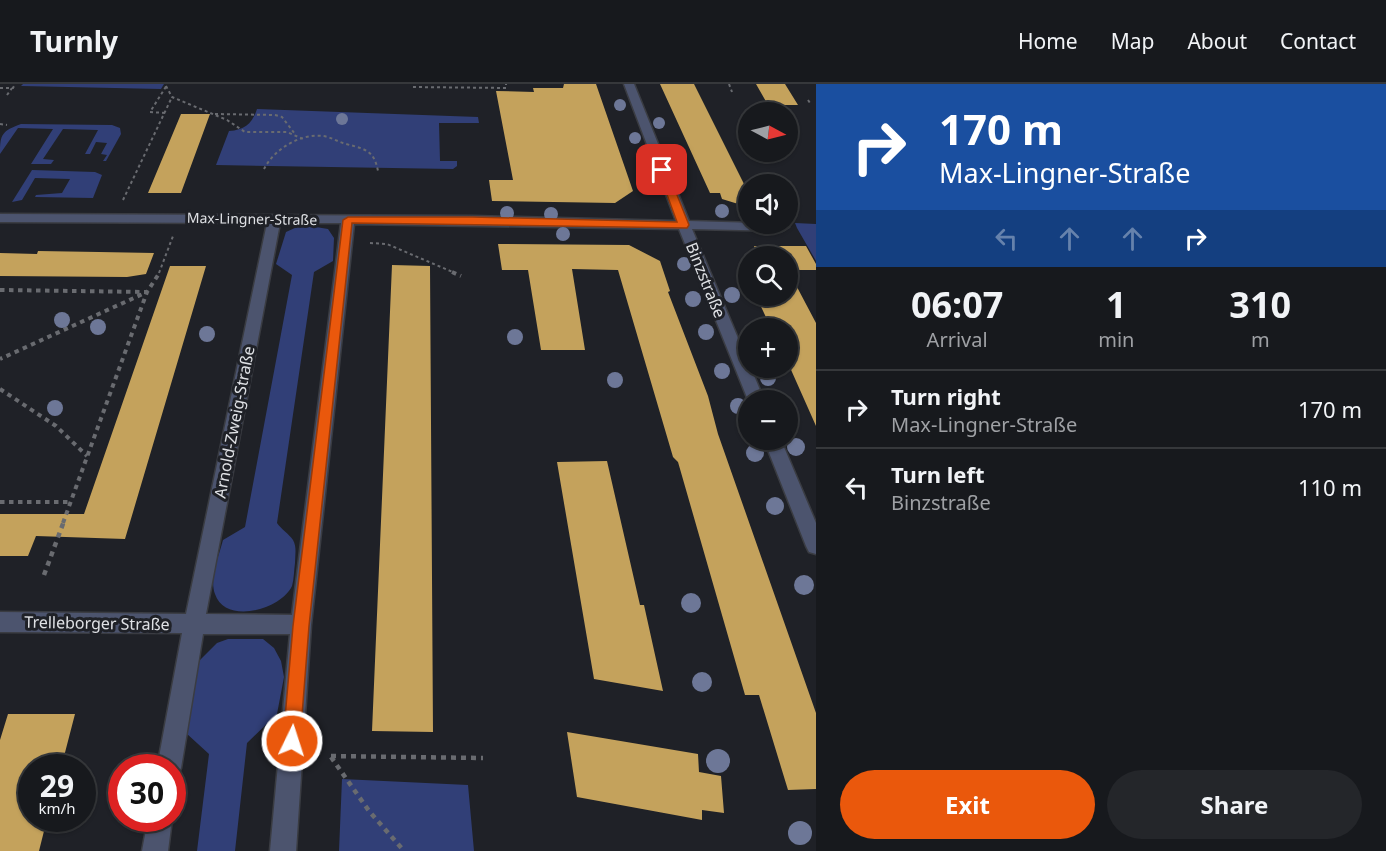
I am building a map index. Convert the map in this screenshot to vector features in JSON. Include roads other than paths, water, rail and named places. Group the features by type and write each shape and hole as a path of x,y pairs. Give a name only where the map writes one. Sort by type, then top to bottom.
{"street":[{"name":"Binzstraße","path":"629,84 752,390"},
{"name":"Max-Lingner-Straße","path":"0,218 473,220 684,225"},
{"name":"Arnold-Zweig-Straße","path":"171,754 194,625 274,220"},
{"path":"284,851 301,626 348,220"},
{"name":"Binzstraße","path":"684,225 738,226"},
{"path":"776,450 816,546"},
{"name":"Trelleborger Straße","path":"0,622 194,625"},
{"path":"194,625 301,626"},
{"path":"154,851 158,832"}]}
